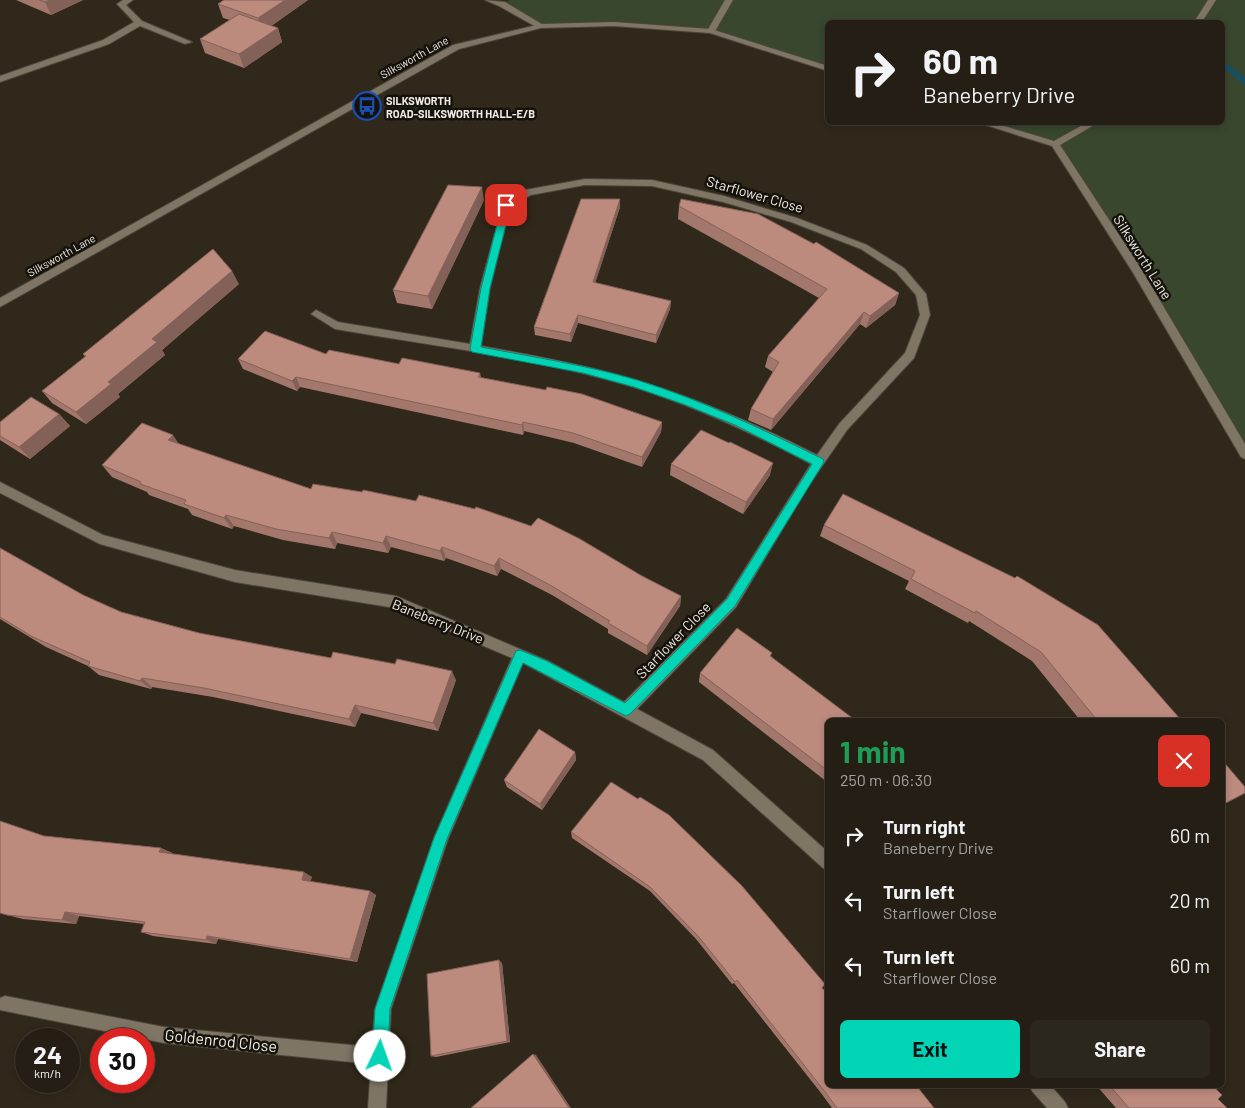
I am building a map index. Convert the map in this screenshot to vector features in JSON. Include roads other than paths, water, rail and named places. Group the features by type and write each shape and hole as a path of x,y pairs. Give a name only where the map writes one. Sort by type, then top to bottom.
{"street":[{"path":"129,0 121,4 140,23 188,42"},
{"path":"489,0 502,4 541,26"},
{"path":"711,31 729,0"},
{"path":"1199,20 1212,0"},
{"path":"0,79 106,42 140,23"},
{"name":"Silksworth Lane","path":"0,303 456,47 541,26 614,24 711,31 825,69"},
{"path":"990,125 1055,144 1090,125"},
{"name":"Silksworth Lane","path":"1055,144 1136,269 1245,454"},
{"name":"Starflower Close","path":"475,349 485,288 506,205 528,192 585,182 652,183 724,199 794,220 864,247 900,270 921,294 925,315 910,355 843,427 731,603 626,710"},
{"path":"316,314 336,325 583,370 635,384 687,401 739,422 819,462"},
{"name":"Baneberry Drive","path":"0,487 100,540 235,576 396,602 543,665 708,755 825,860"},
{"path":"377,1108 382,1009 441,838 520,655"},
{"name":"Goldenrod Close","path":"5,1004 164,1035 380,1056"},
{"path":"1041,1088 1059,1108"}],"waterway":[{"path":"1225,64 1245,83"}],"place":[{"name":"SILKSWORTH ROAD-SILKSWORTH HALL-E/B","path":"367,106"}]}
